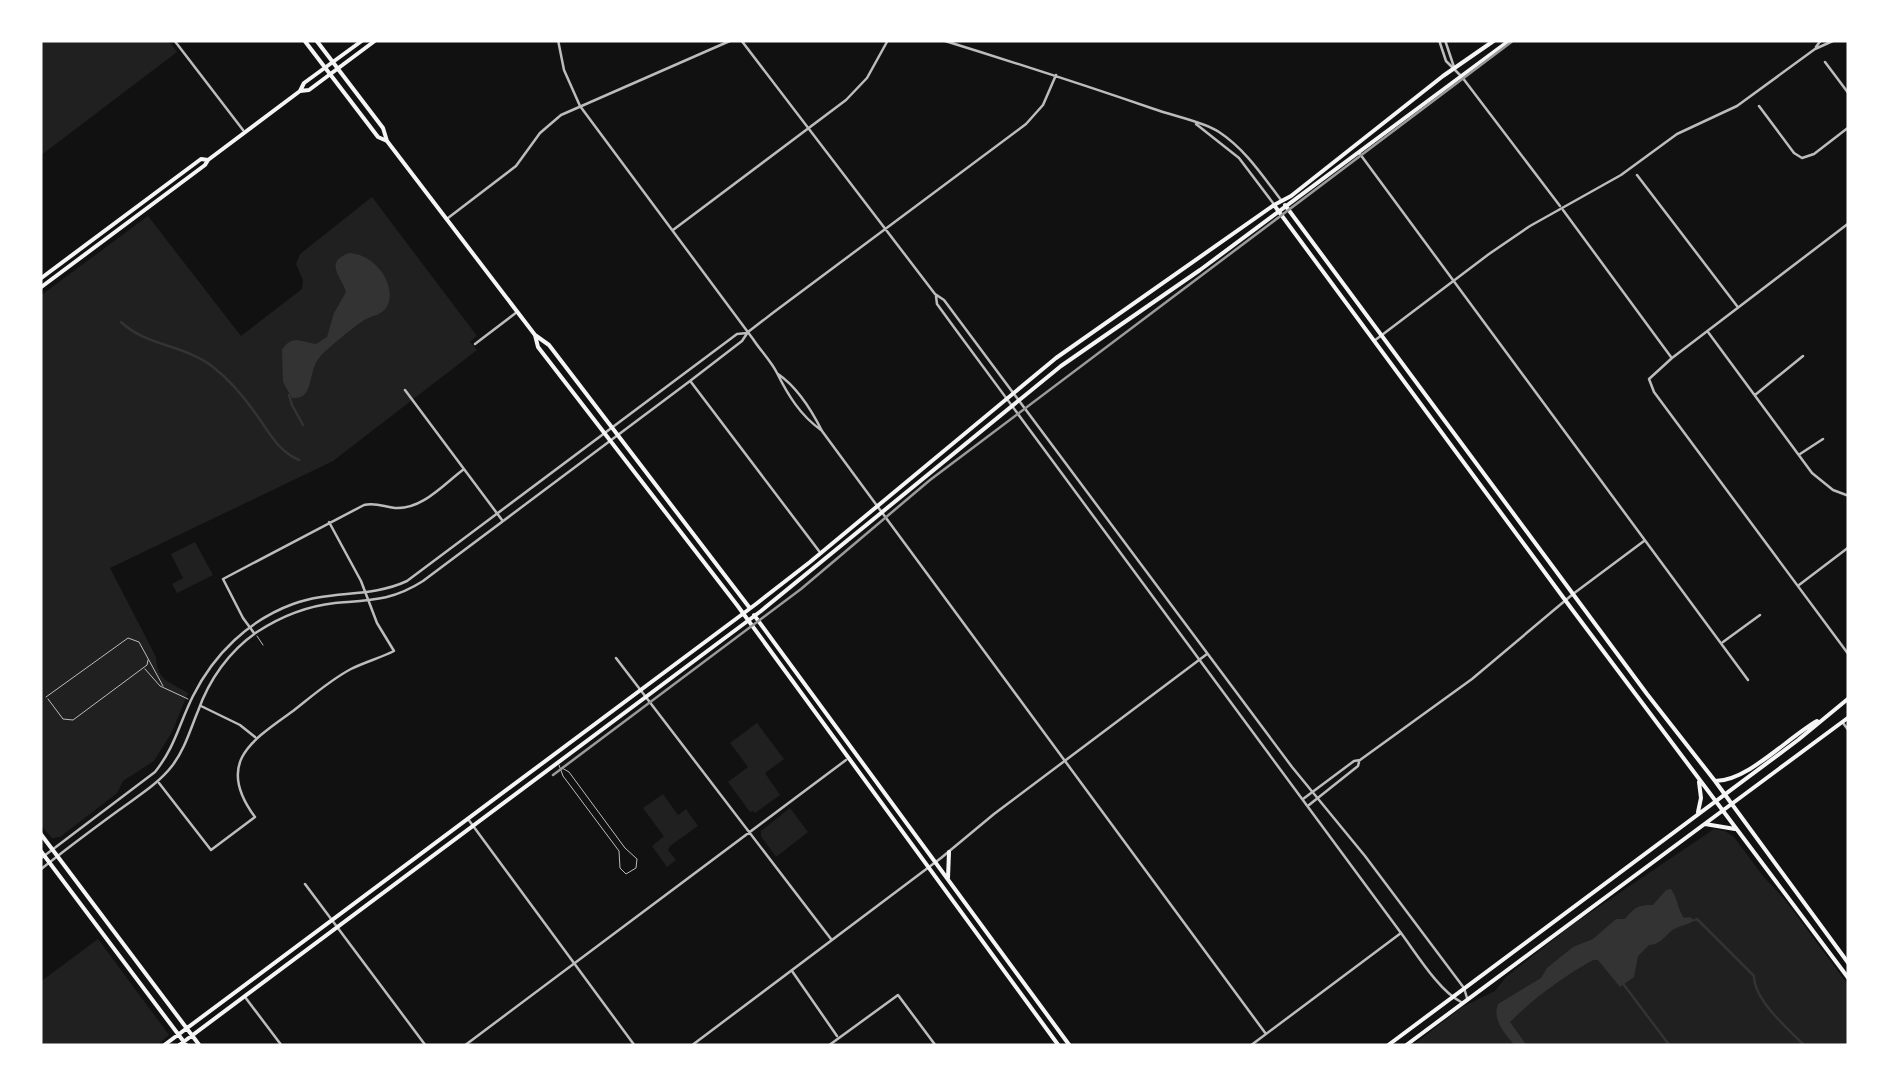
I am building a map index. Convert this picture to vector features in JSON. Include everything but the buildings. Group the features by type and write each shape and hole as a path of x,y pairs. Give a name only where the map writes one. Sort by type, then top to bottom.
{"main road":[{"path":"304,40 378,137 387,141"},
{"path":"316,40 384,128 387,141 535,335 549,346 750,608 1070,1046"},
{"path":"40,288 206,165 304,83 363,40"},
{"path":"300,90 309,90 376,40"},
{"path":"163,1046 743,614 1089,333 1282,201 1495,40"},
{"path":"178,1046 754,616 1095,341 1360,154 1510,40"},
{"path":"40,279 201,160 208,160"},
{"path":"1282,201 1848,960"},
{"path":"1274,205 1849,980"},
{"path":"535,335 538,347 743,614 1060,1046"},
{"path":"1387,1046 1849,698"},
{"path":"1405,1046 1849,717"},
{"path":"1715,781 1735,779 1823,718"},
{"path":"1698,778 1702,798 1698,813"},
{"path":"1706,824 1736,830"},
{"path":"40,833 200,1046"},
{"path":"40,850 42,858 49,862 185,1044"},
{"path":"948,878 949,852"}],"street":[{"path":"174,40 244,132"},
{"path":"558,40 564,70 580,106 748,332 778,374 780,384 808,420 822,431 1266,1034"},
{"path":"446,218 516,166 552,122 732,40"},
{"path":"742,40 935,294 944,300 1312,792 1366,856 1464,988 1465,1001 1452,996 1401,933 937,304 935,294"},
{"path":"672,230 856,90 888,40"},
{"path":"942,40 1207,124 1247,156 1282,201"},
{"path":"1442,40 1442,54 1672,358"},
{"path":"1809,40 1815,48"},
{"path":"1815,48 1821,40"},
{"path":"1374,341 1509,240 1620,176 1677,134 1737,106 1815,48 1835,40"},
{"path":"1825,62 1849,94"},
{"path":"40,870 158,781 188,740 210,684 227,660 255,634 302,610 368,602 399,595 418,585 1031,120 1043,105 1056,76"},
{"path":"1759,106 1802,158 1814,154 1849,127"},
{"path":"1194,122 1238,158 1274,205"},
{"path":"1360,154 1748,680"},
{"path":"1637,174 1738,307"},
{"path":"1849,223 1649,379 1654,392 1849,654"},
{"path":"474,344 518,312"},
{"path":"1707,331 1822,482 1849,496"},
{"path":"42,858 155,772 168,756 191,701 211,668 250,627 295,603 382,590 407,581 737,334 748,332"},
{"path":"1755,394 1803,356"},
{"path":"690,381 820,553"},
{"path":"405,390 503,521"},
{"path":"1799,455 1823,439"},
{"path":"255,634 223,579 364,505 417,505 464,469"},
{"path":"158,781 211,850 255,817 242,796 238,779 243,756 256,738 350,670 394,651 376,623 365,592 329,522"},
{"path":"1303,799 1472,679 1573,594 1646,540"},
{"path":"1798,586 1849,547"},
{"path":"1722,643 1760,614"},
{"path":"691,1046 1207,654"},
{"path":"616,658 832,940"},
{"path":"200,705 240,725 256,738"},
{"path":"1842,722 1849,731"},
{"path":"464,1046 848,759"},
{"path":"1307,806 1358,766 1360,760"},
{"path":"468,819 635,1046"},
{"path":"306,884 426,1046"},
{"path":"1250,1046 1401,933"},
{"path":"1839,964 1848,960"},
{"path":"792,971 838,1038"},
{"path":"828,1046 898,995 936,1046"},
{"path":"245,997 282,1046"}],"lane":[{"path":"255,634 263,645"},
{"path":"46,697 127,638 138,641 163,686"},
{"path":"40,689 65,720 73,720 148,664 147,657"},
{"path":"143,668 156,682 200,705"},
{"path":"553,756 619,851 620,868 630,873 636,868 636,859 570,772 562,768"}],"shaded area":[{"path":"40,40 168,40 177,52 40,156"},
{"path":"372,197 477,336 470,342 477,350 333,461 110,568 162,676 188,693 172,732 154,761 123,781 117,793 60,837 52,838 40,824 40,296 148,216 241,336 302,289 303,280 296,264 300,254"},
{"path":"349,253 375,264 386,279 390,299 382,312 362,322 322,354 304,395 292,398 283,382 282,350 293,341 316,344 327,337 346,292 336,271 337,261"},
{"path":"195,542 213,575 177,593 172,584 183,578 171,554"},
{"path":"757,723 784,759 765,773 780,795 755,813 750,812 728,782 748,767 730,743"},
{"path":"663,794 678,815 686,809 698,826 670,846 668,850 676,860 667,867 652,846 665,838 643,808"},
{"path":"790,808 808,832 776,857 761,831"},
{"path":"1714,829 1734,837 1849,986 1849,1046 1412,1046 1462,1007 1495,991 1506,977 1572,925"},
{"path":"1671,889 1684,918 1695,920 1649,945 1638,956 1634,977 1620,987 1598,960 1560,980 1510,1022 1527,1046 1515,1046 1498,1021 1498,1004 1541,978 1547,968 1573,947 1593,939 1616,919 1625,919 1637,908 1653,905"},
{"path":"98,939 169,1035 156,1046 45,1046 40,1039 40,982"}],"waterway":[{"path":"121,322 142,336 191,354 213,367 242,395 279,446 299,460"},
{"path":"289,395 303,425"},
{"path":"1695,920 1754,976 1766,1004 1805,1046"},
{"path":"1624,985 1670,1046"}],"railway":[{"path":"553,775 801,589 930,480 1514,40"}]}
